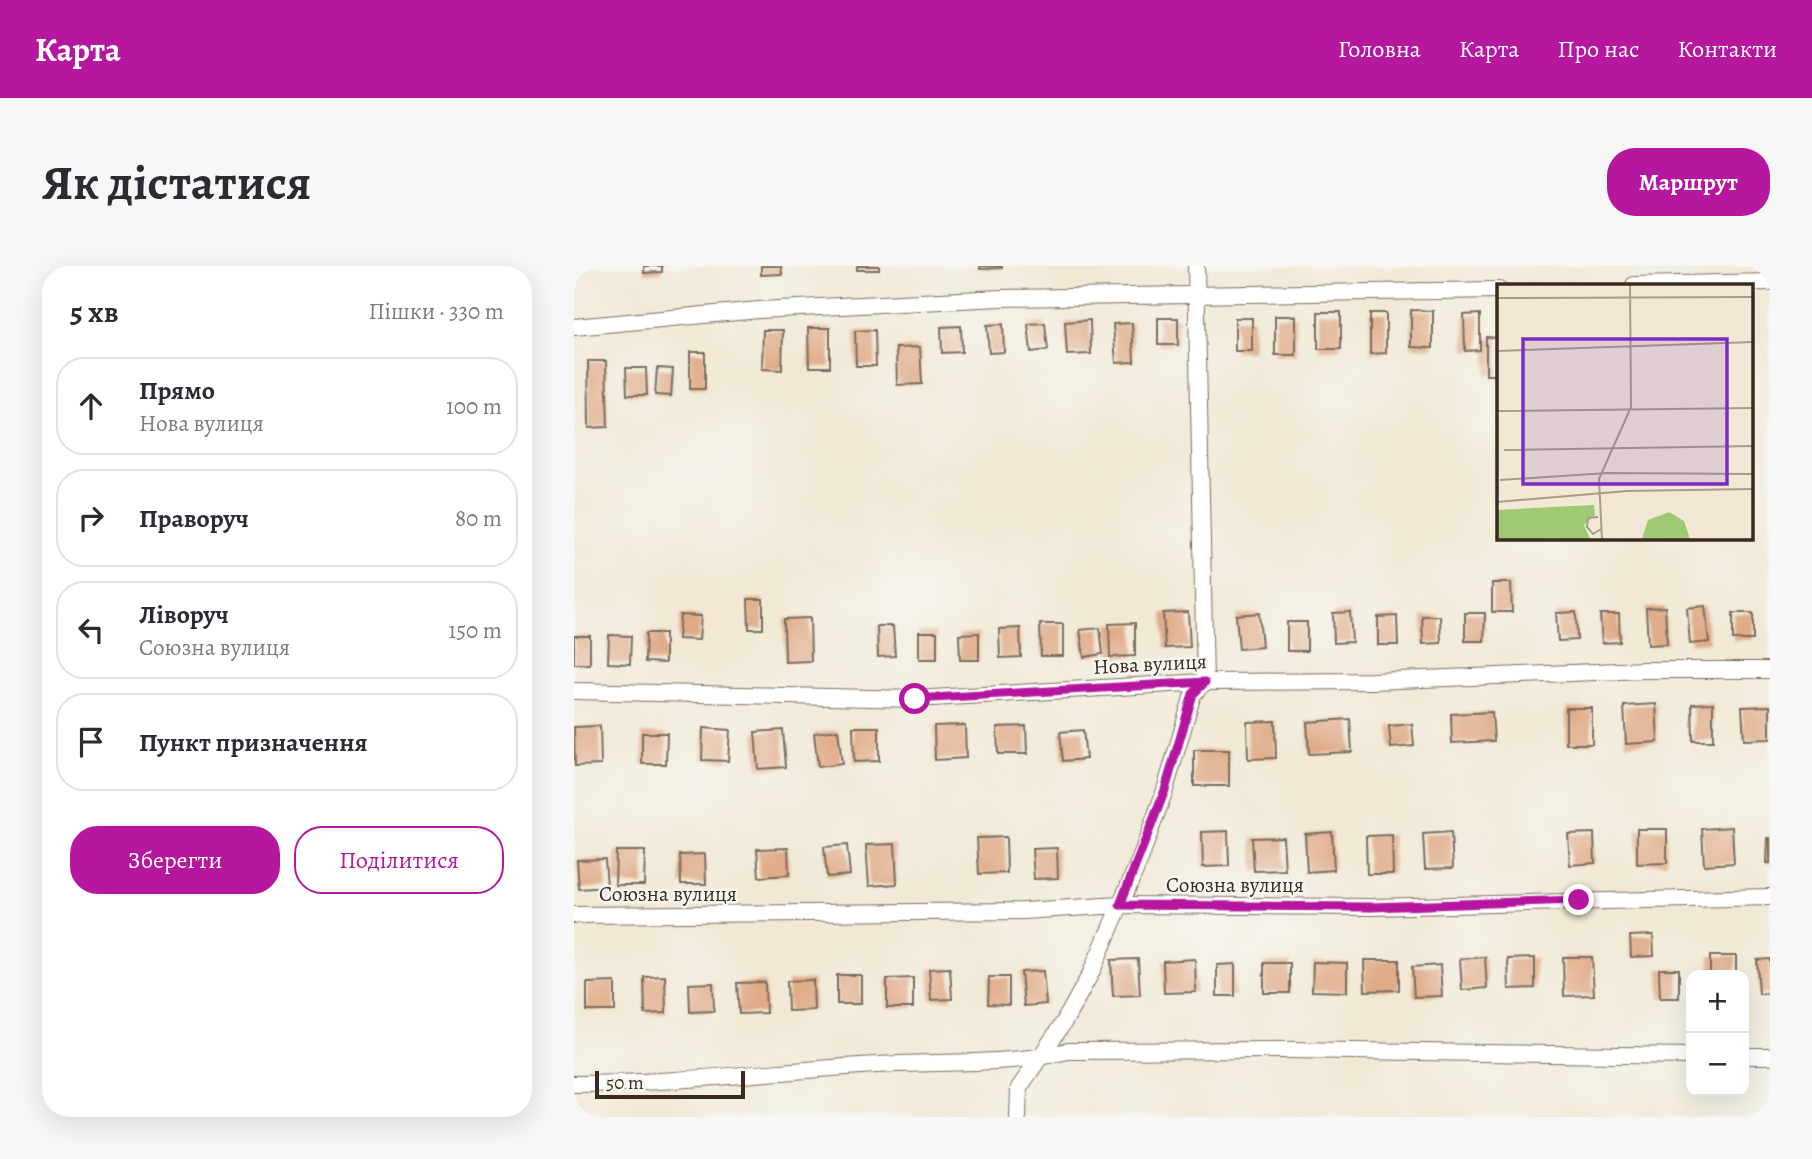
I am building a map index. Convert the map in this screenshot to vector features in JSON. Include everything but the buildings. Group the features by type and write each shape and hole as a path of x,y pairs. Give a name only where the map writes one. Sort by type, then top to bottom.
{"street":[{"path":"1018,1117 1019,1088 1091,973 1165,790 1193,694 1205,682 1207,664 1194,297 1196,266"},
{"path":"1679,284 1770,282"},
{"path":"574,327 759,310 960,300 1497,290"},
{"name":"Нова вулиця","path":"574,691 915,699 1205,682 1373,681 1644,670 1770,670"},
{"name":"Союзна вулиця","path":"574,915 1023,911 1120,905 1371,907 1770,897"},
{"path":"574,1084 649,1083 873,1065 1040,1058 1068,1051 1288,1050 1686,1056"},
{"path":"1749,1056 1770,1056"}],"route":[{"path":"915,699 1205,682 1193,694 1165,790 1120,905 1371,907 1579,900"}]}
